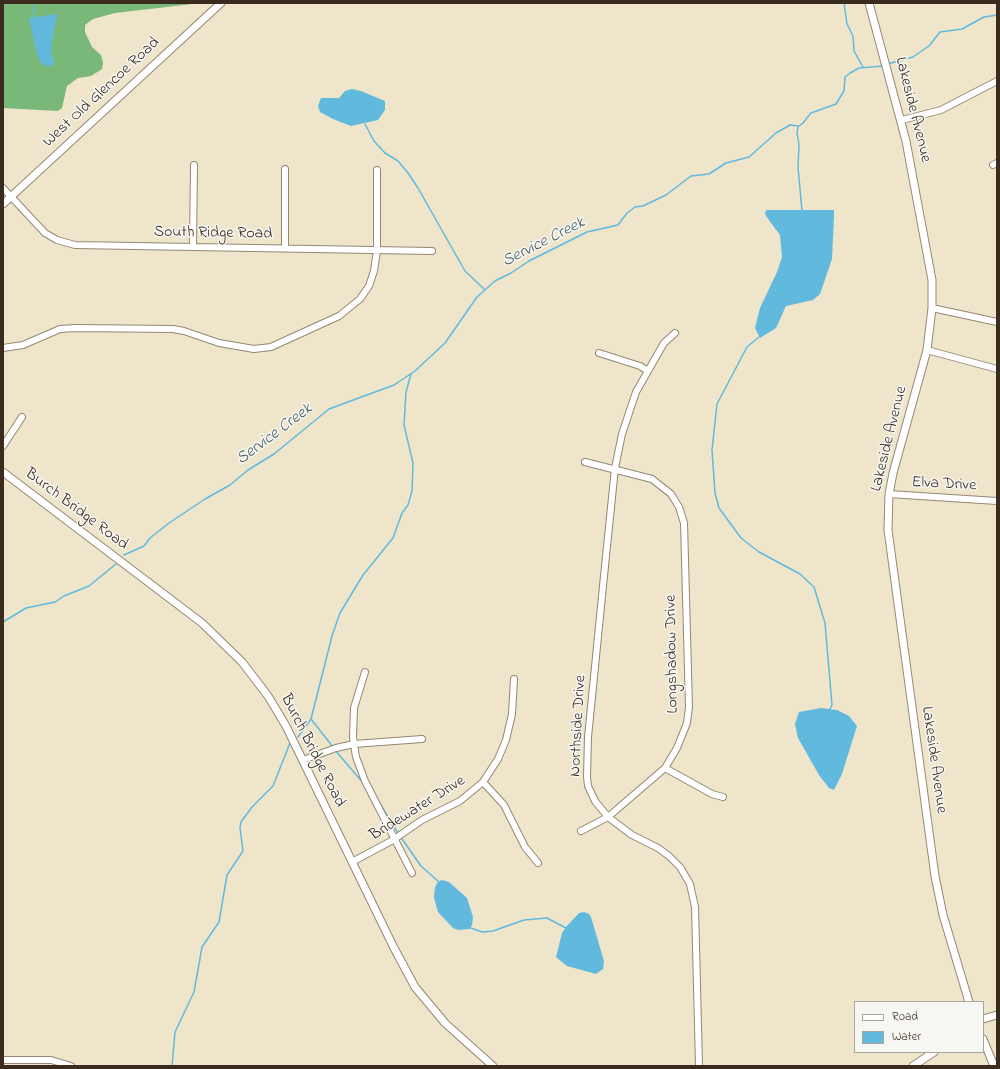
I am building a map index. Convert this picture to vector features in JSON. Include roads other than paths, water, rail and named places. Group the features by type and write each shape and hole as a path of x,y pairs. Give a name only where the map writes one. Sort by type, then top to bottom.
{"street":[{"name":"West Old Glencoe Road","path":"3,204 221,3"},
{"name":"Lakeside Avenue","path":"869,3 902,120 929,261 932,290 932,308 927,350 898,452 889,494 890,548 933,862 943,916 969,1001"},
{"path":"902,120 941,110 997,81"},
{"path":"193,246 194,165"},
{"path":"285,248 286,169"},
{"path":"3,348 23,345 60,329 75,328 173,329 236,347 254,349 271,347 340,316 356,303 366,291 373,276 377,250 377,170"},
{"name":"South Ridge Road","path":"3,188 45,233 66,243 432,251"},
{"path":"932,308 997,322"},
{"name":"Northside Drive","path":"675,333 664,343 636,392 626,419 615,468 588,737 587,776 588,786 595,801 608,817 632,835 658,848 669,856 680,867 690,884 695,907 699,1066"},
{"path":"927,350 997,369"},
{"path":"599,353 640,366 648,371"},
{"path":"3,446 22,417"},
{"name":"Longshadow Drive","path":"581,831 608,817 665,768 677,748 687,723 689,707 684,523 679,507 671,494 652,479 615,468 585,462"},
{"name":"Burch Bridge Road","path":"3,472 202,623 227,645 242,662 268,696 286,726 394,948 415,987 445,1023 493,1066"},
{"name":"Elva Drive","path":"889,494 997,501"},
{"path":"365,672 354,708 354,744 360,770 393,840 412,873"},
{"name":"Bridewater Drive","path":"352,862 393,840 422,820 460,801 483,782 498,760 506,740 512,714 514,679"},
{"path":"303,760 330,750 354,744 422,739"},
{"path":"665,768 712,794 723,797"},
{"path":"483,782 504,805 526,847 538,863"},
{"path":"984,1019 997,1015"},
{"path":"984,1042 994,1066"},
{"path":"913,1066 932,1053"},
{"path":"3,1060 51,1060 71,1066"}],"water":[{"path":"57,14 51,52 54,63 53,65 47,67 40,62 29,18"},
{"path":"352,89 385,101 385,110 378,120 351,126 320,112 318,106 321,98 339,98 345,91"},
{"path":"767,210 834,210 832,259 820,294 813,300 786,306 776,328 760,338 755,328 760,308 777,272 782,257 780,235 766,216 765,212"},
{"path":"821,708 837,710 849,716 857,726 842,774 834,790 829,788 819,775 798,738 795,724 799,712"},
{"path":"442,880 449,882 467,898 473,917 472,925 469,929 458,930 453,928 438,912 434,898 435,887 438,882"},
{"path":"584,912 589,914 591,917 604,961 603,969 596,974 567,966 556,957 562,933 579,913"}],"waterway":[{"path":"32,3 35,17"},
{"path":"844,3 847,24 853,36 854,51 863,67"},
{"name":"Service Creek","path":"887,64 913,57 929,46 940,32 962,29 984,17 997,15"},
{"name":"Service Creek","path":"124,555 144,546 150,538 169,523 205,499 230,485 248,470 274,454 329,409 394,385 415,371 445,343 477,297 495,281 511,273 529,261 587,232 618,225 627,213 635,207 643,206 666,195 691,176 709,174 726,163 749,157 776,133 790,125 799,126 811,113 836,104 844,91 845,77 850,73 859,68 884,66"},
{"path":"365,124 374,141 385,153 398,161 408,173 465,271 484,289"},
{"path":"798,126 798,167 802,211"},
{"path":"759,337 747,347 717,404 712,450 715,493 719,508 741,538 759,552 800,574 814,587 825,623 832,705 830,709"},
{"path":"298,737 311,719 332,636 340,613 363,575 393,538 402,513 408,505 412,491 413,463 404,425 406,392 411,374"},
{"name":"Service Creek","path":"3,622 26,608 55,602 64,596 89,586 116,564"},
{"path":"311,719 333,747"},
{"path":"172,1066 175,1032 194,992 202,947 219,922 227,875 243,851 240,828 241,822 252,807 273,786 290,743"},
{"path":"335,750 364,784"},
{"path":"379,802 398,833"},
{"path":"400,836 421,866 439,882"},
{"path":"468,927 482,932 493,931 524,920 547,918 566,928"}]}
